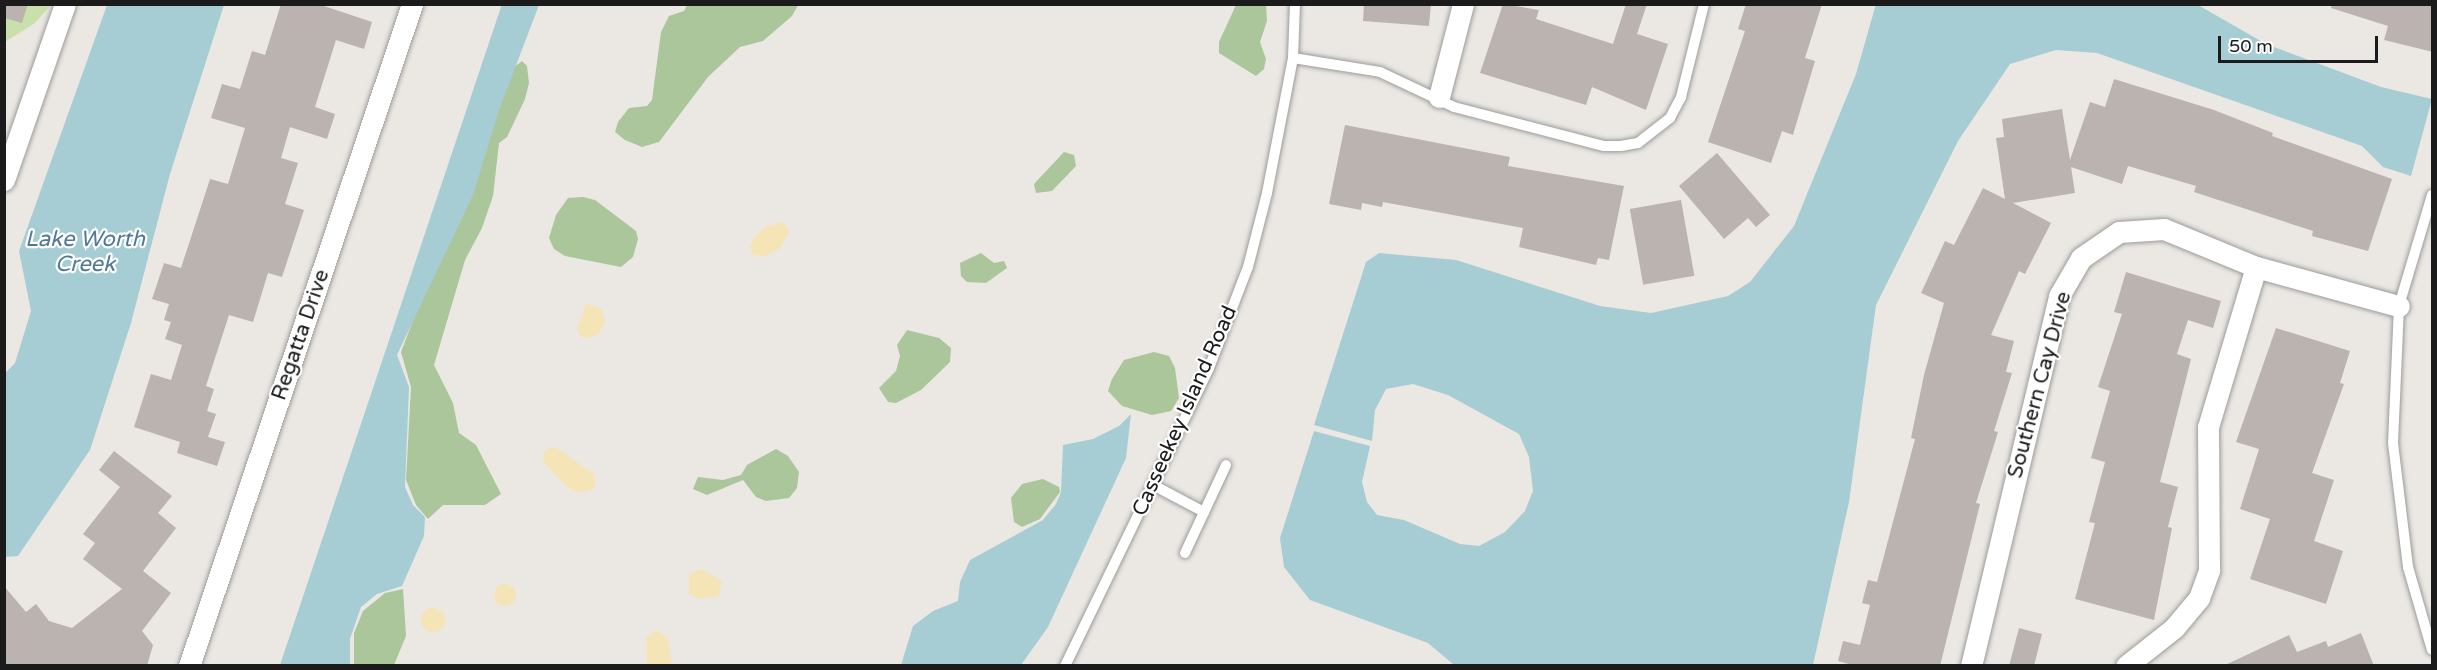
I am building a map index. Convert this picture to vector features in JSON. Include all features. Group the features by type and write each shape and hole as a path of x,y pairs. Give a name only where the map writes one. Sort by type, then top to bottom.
{"street":[{"path":"4,180 65,4"},
{"name":"Regatta Drive","path":"189,666 412,4"},
{"path":"1439,97 1463,4"},
{"name":"Southern Cay Drive","path":"1971,666 2059,296 2081,258 2119,232 2164,230 2256,267 2399,306"},
{"path":"2126,666 2174,628 2199,598 2209,570 2208,427 2256,267"}],"lane":[{"name":"Casseekey Island Road","path":"1065,666 1209,368 1248,267 1267,193 1293,58 1295,4"},
{"path":"1293,58 1380,72 1439,97 1454,107 1604,146 1638,143 1671,118 1681,97 1704,4"},
{"path":"2433,195 2399,306 2393,443 2408,567 2433,650"},
{"path":"1185,553 1226,465"},
{"path":"1153,485 1204,512"}],"green space":[{"path":"5,5 51,5 35,23 5,42"},
{"path":"687,5 798,5 792,16 763,41 740,47 708,77 659,142 642,147 625,140 615,132 618,122 629,108 647,106 652,100 661,32 669,16 684,11"},
{"path":"1236,5 1266,5 1267,21 1260,42 1266,59 1264,69 1256,76 1219,53 1219,42"},
{"path":"522,61 527,66 529,83 525,99 507,137 499,143 493,196 482,228 465,260 434,365 453,403 459,433 476,445 501,494 485,505 443,505 428,519 416,505 406,480 411,387 401,352 508,72"},
{"path":"1064,152 1074,155 1076,166 1052,191 1036,193 1034,184"},
{"path":"583,197 595,200 636,231 638,239 633,257 621,267 565,256 554,249 549,238 556,215 568,198"},
{"path":"981,253 994,263 1004,261 1007,268 986,283 967,282 961,276 960,263"},
{"path":"907,330 939,338 951,348 950,362 921,390 896,403 888,402 879,388 896,371 900,356 897,345"},
{"path":"1154,352 1169,356 1175,368 1179,398 1171,411 1152,415 1122,406 1108,391 1112,379 1124,360"},
{"path":"776,449 788,456 799,472 797,488 789,498 766,501 756,497 743,480 707,495 693,489 698,477 723,480 741,475 747,465"},
{"path":"1043,479 1059,487 1060,492 1040,519 1022,527 1014,522 1011,498 1022,484"},
{"path":"403,589 406,636 394,665 354,665 354,633 363,611 385,593"}],"sand":[{"path":"783,222 789,232 780,248 765,256 752,255 750,246 756,236 767,226"},
{"path":"586,303 601,309 605,321 599,333 588,338 581,337 577,329"},
{"path":"555,447 594,474 595,488 580,493 568,488 542,460 546,450"},
{"path":"702,569 722,582 719,596 700,599 689,594 689,574"},
{"path":"505,584 513,587 516,595 513,603 505,606 497,603 494,595 497,587"},
{"path":"433,608 438,609 444,615 444,625 438,631 433,632 428,631 422,625 421,620 422,615 428,609"},
{"path":"656,630 668,639 672,665 649,665 647,661 646,638"}],"water":[{"path":"502,4 539,5 499,110 473,195 397,355 409,387 405,487 413,505 425,517 424,536 402,586 377,594 361,607 350,639 350,665 280,665"},
{"path":"1876,4 2198,5 2266,44 2381,87 2432,99 2411,176 2383,167 2362,146 2097,53 2056,50 2010,64 1958,141 1876,305 1849,502 1813,665 1454,665 1428,643 1310,600 1284,567 1280,538 1314,431 1370,446 1362,482 1367,502 1377,515 1404,520 1460,544 1479,546 1505,532 1525,511 1533,491 1529,457 1519,434 1448,395 1413,384 1386,389 1375,410 1372,441 1314,425 1366,262 1379,253 1456,260 1600,306 1651,313 1728,296 1750,282 1794,226 1856,74"},
{"name":"Lake Worth Creek","path":"107,5 224,5 170,174 131,323 90,450 18,556 5,557 5,373 15,363 31,311 19,251"},
{"path":"1131,414 1126,458 1048,627 1021,665 901,665 913,626 933,611 958,601 960,582 970,560 1043,520 1056,504 1061,492 1063,445 1093,439 1119,426"}],"building":[{"path":"4,4 28,4 22,23 4,18"},
{"path":"281,4 318,4 372,22 364,49 336,40 315,107 335,114 327,139 290,127 281,158 298,163 285,204 304,210 282,277 268,273 253,322 229,315 206,386 214,389 207,411 216,414 208,437 225,442 217,466 177,453 180,442 134,427 151,374 171,380 182,345 165,339 171,322 164,320 169,304 152,299 164,263 181,268 210,179 228,184 245,128 211,118 222,84 240,89 252,51 265,55"},
{"path":"1364,4 1431,4 1429,26 1363,21"},
{"path":"1503,4 1539,10 1536,19 1613,44 1626,4 1647,4 1637,34 1668,44 1646,110 1592,87 1586,105 1480,73"},
{"path":"1746,4 1822,4 1805,58 1815,61 1793,135 1782,131 1771,163 1708,142 1745,31 1738,29"},
{"path":"2332,4 2433,4 2433,52 2384,40 2388,26 2331,8"},
{"path":"2114,79 2214,110 2273,133 2272,136 2392,179 2368,251 2312,236 2313,231 2194,192 2196,186 2128,166 2122,184 2071,167 2075,193 2013,203 2051,223 2025,274 2019,271 1991,335 2014,341 2006,372 2012,373 1994,431 1998,432 1976,503 1980,504 1940,666 1856,666 1838,661 1843,641 1860,645 1870,605 1862,603 1868,580 1877,582 1915,439 1911,438 1924,375 1944,303 1921,293 1945,241 1954,245 1983,188 2005,199 1996,138 2004,137 2002,119 2062,109 2070,160 2090,102 2105,107"},
{"path":"1345,125 1510,157 1508,166 1624,186 1609,260 1598,258 1596,265 1519,247 1523,228 1383,202 1382,207 1362,203 1361,210 1329,204"},
{"path":"1717,153 1770,215 1756,227 1748,218 1724,239 1679,186"},
{"path":"1681,200 1694,276 1643,285 1630,209"},
{"path":"2126,272 2221,301 2213,328 2188,320 2177,354 2191,359 2160,482 2178,487 2168,527 2172,528 2154,620 2075,599 2095,523 2089,522 2105,462 2091,458 2110,391 2098,387 2122,314 2114,312"},
{"path":"2276,328 2350,351 2340,383 2344,384 2312,473 2334,480 2314,541 2343,551 2326,604 2250,579 2270,519 2240,509 2259,449 2236,442"},
{"path":"114,451 172,496 158,513 176,528 143,571 171,593 142,631 153,645 147,666 4,666 4,586 26,612 36,604 49,621 72,628 122,589 83,559 95,543 83,534 120,487 99,470"},
{"path":"2019,628 2042,634 2034,666 2009,666"},
{"path":"2361,633 2374,666 2223,666 2289,635 2297,652 2326,641 2328,647"}]}
